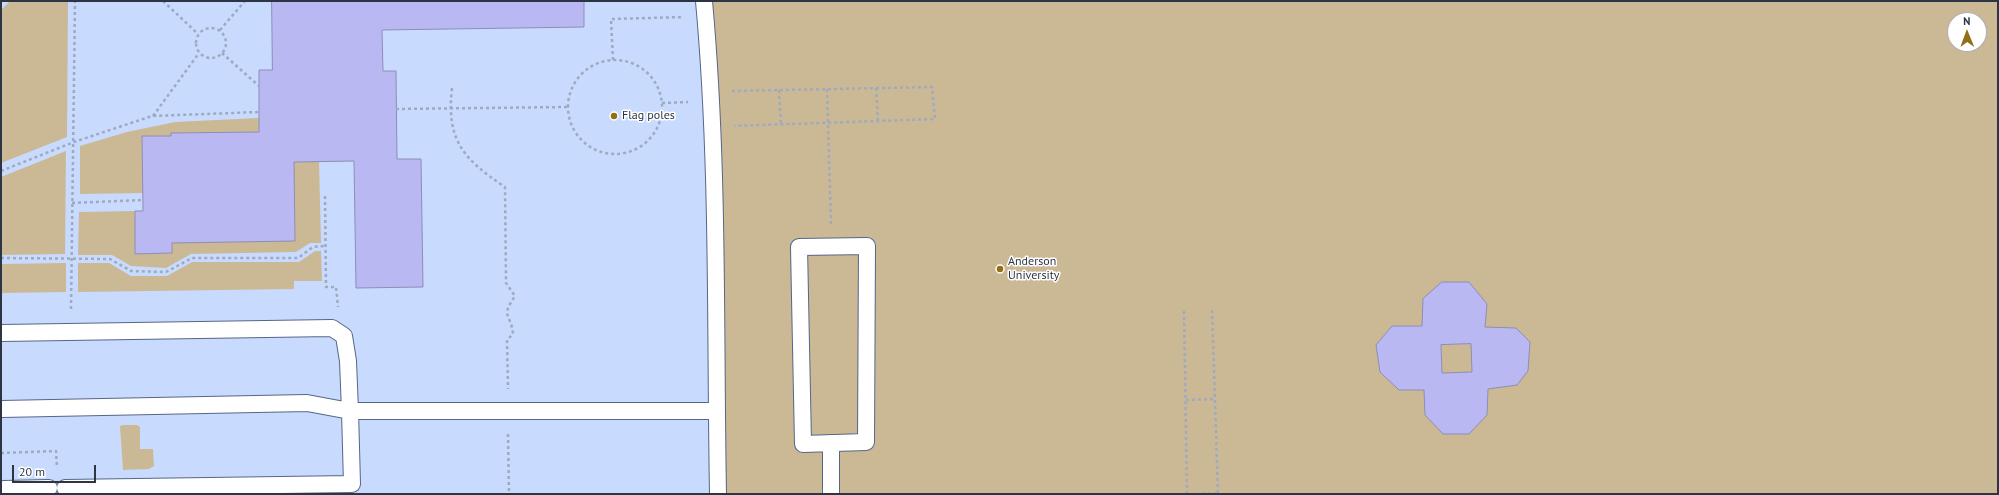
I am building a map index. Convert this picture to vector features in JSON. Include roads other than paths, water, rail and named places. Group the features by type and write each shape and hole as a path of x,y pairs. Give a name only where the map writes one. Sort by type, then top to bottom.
{"lane":[{"path":"704,1 712,127 715,208 718,494"},
{"path":"867,246 866,442 831,443 803,444 799,247 867,246"},
{"path":"1,333 332,328 344,336 348,361 352,484 142,490 57,483 4,489 1,491"},
{"path":"1,409 307,403 350,411 716,411"},
{"path":"831,443 831,494"}],"place":[{"name":"Flag poles","path":"614,116"},
{"name":"Anderson University","path":"1000,269"}]}
